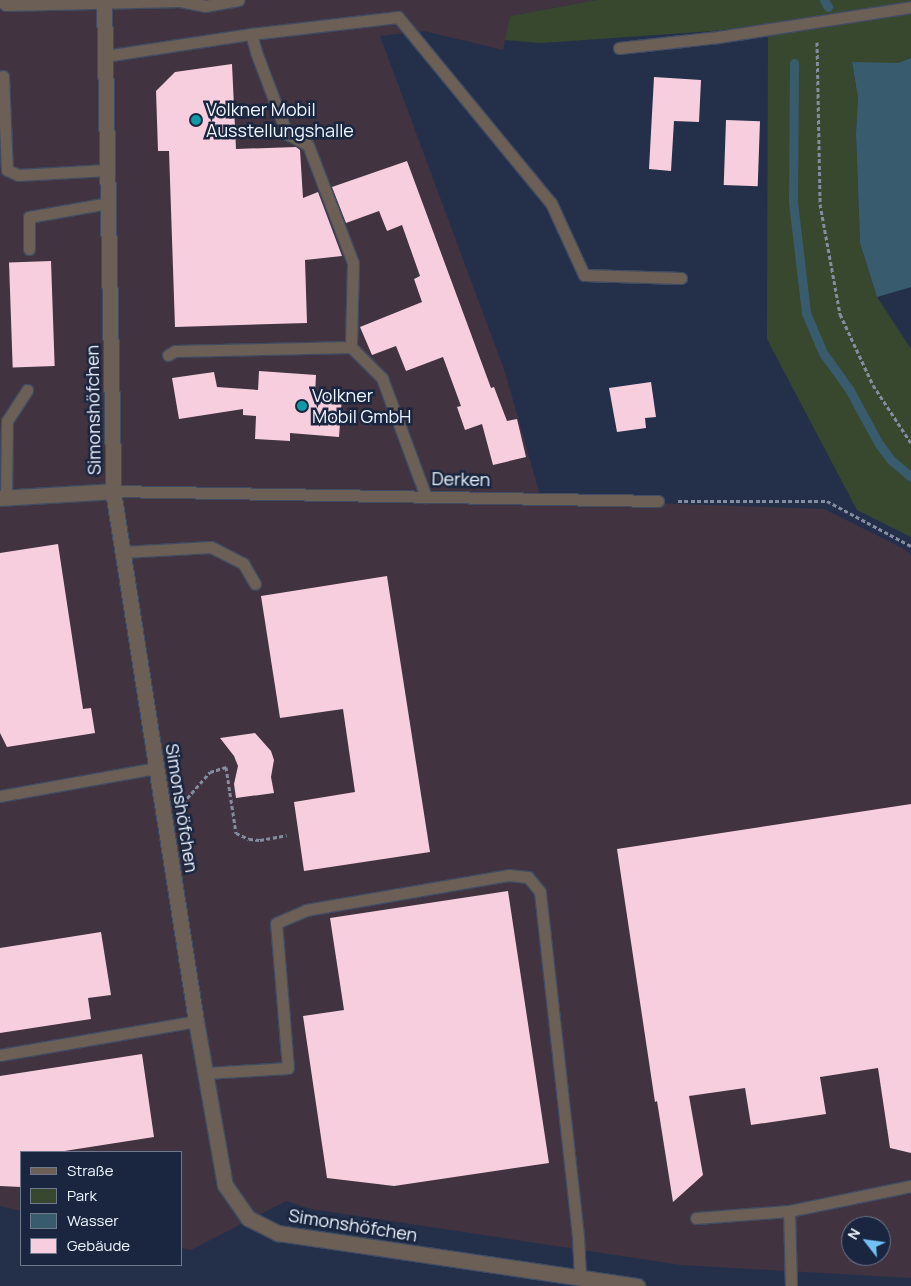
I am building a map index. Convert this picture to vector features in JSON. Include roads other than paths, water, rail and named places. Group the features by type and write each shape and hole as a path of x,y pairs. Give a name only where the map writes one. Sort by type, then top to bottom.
{"street":[{"name":"Simonshöfchen","path":"104,1 113,491 196,1021 225,1185 248,1218 278,1233 637,1286"},
{"name":"Derken","path":"3,498 113,491"}],"lane":[{"path":"0,1 6,5 104,1 180,1 205,6 238,0"},
{"path":"619,48 718,37 911,7"},
{"path":"105,56 251,34 398,17 551,203 584,275 681,278"},
{"path":"251,34 287,134 308,144 353,263 351,347 382,378 426,497"},
{"path":"3,76 7,170 18,175 107,170"},
{"path":"29,249 29,217 108,203"},
{"path":"168,355 175,352 351,347"},
{"path":"3,498 7,421 27,390"},
{"name":"Derken","path":"113,491 658,502"},
{"path":"123,552 211,547 243,563 255,584"},
{"path":"0,796 156,768"},
{"path":"206,1073 288,1068 276,923 306,910 508,876 528,877 540,892 578,1236 580,1278"},
{"path":"0,1055 196,1021"},
{"path":"696,1218 789,1211 911,1186"},
{"path":"789,1211 792,1286"}],"water":[{"path":"911,58 911,287 877,297 860,243 856,133 858,98 852,62 898,63"}],"waterway":[{"path":"824,0 828,7"},
{"path":"794,63 793,202 806,313 823,353 849,389 879,444 891,460 911,477"}],"place":[{"name":"Volkner Mobil Ausstellungshalle","path":"196,120"},
{"name":"Volkner Mobil GmbH","path":"302,406"}]}
